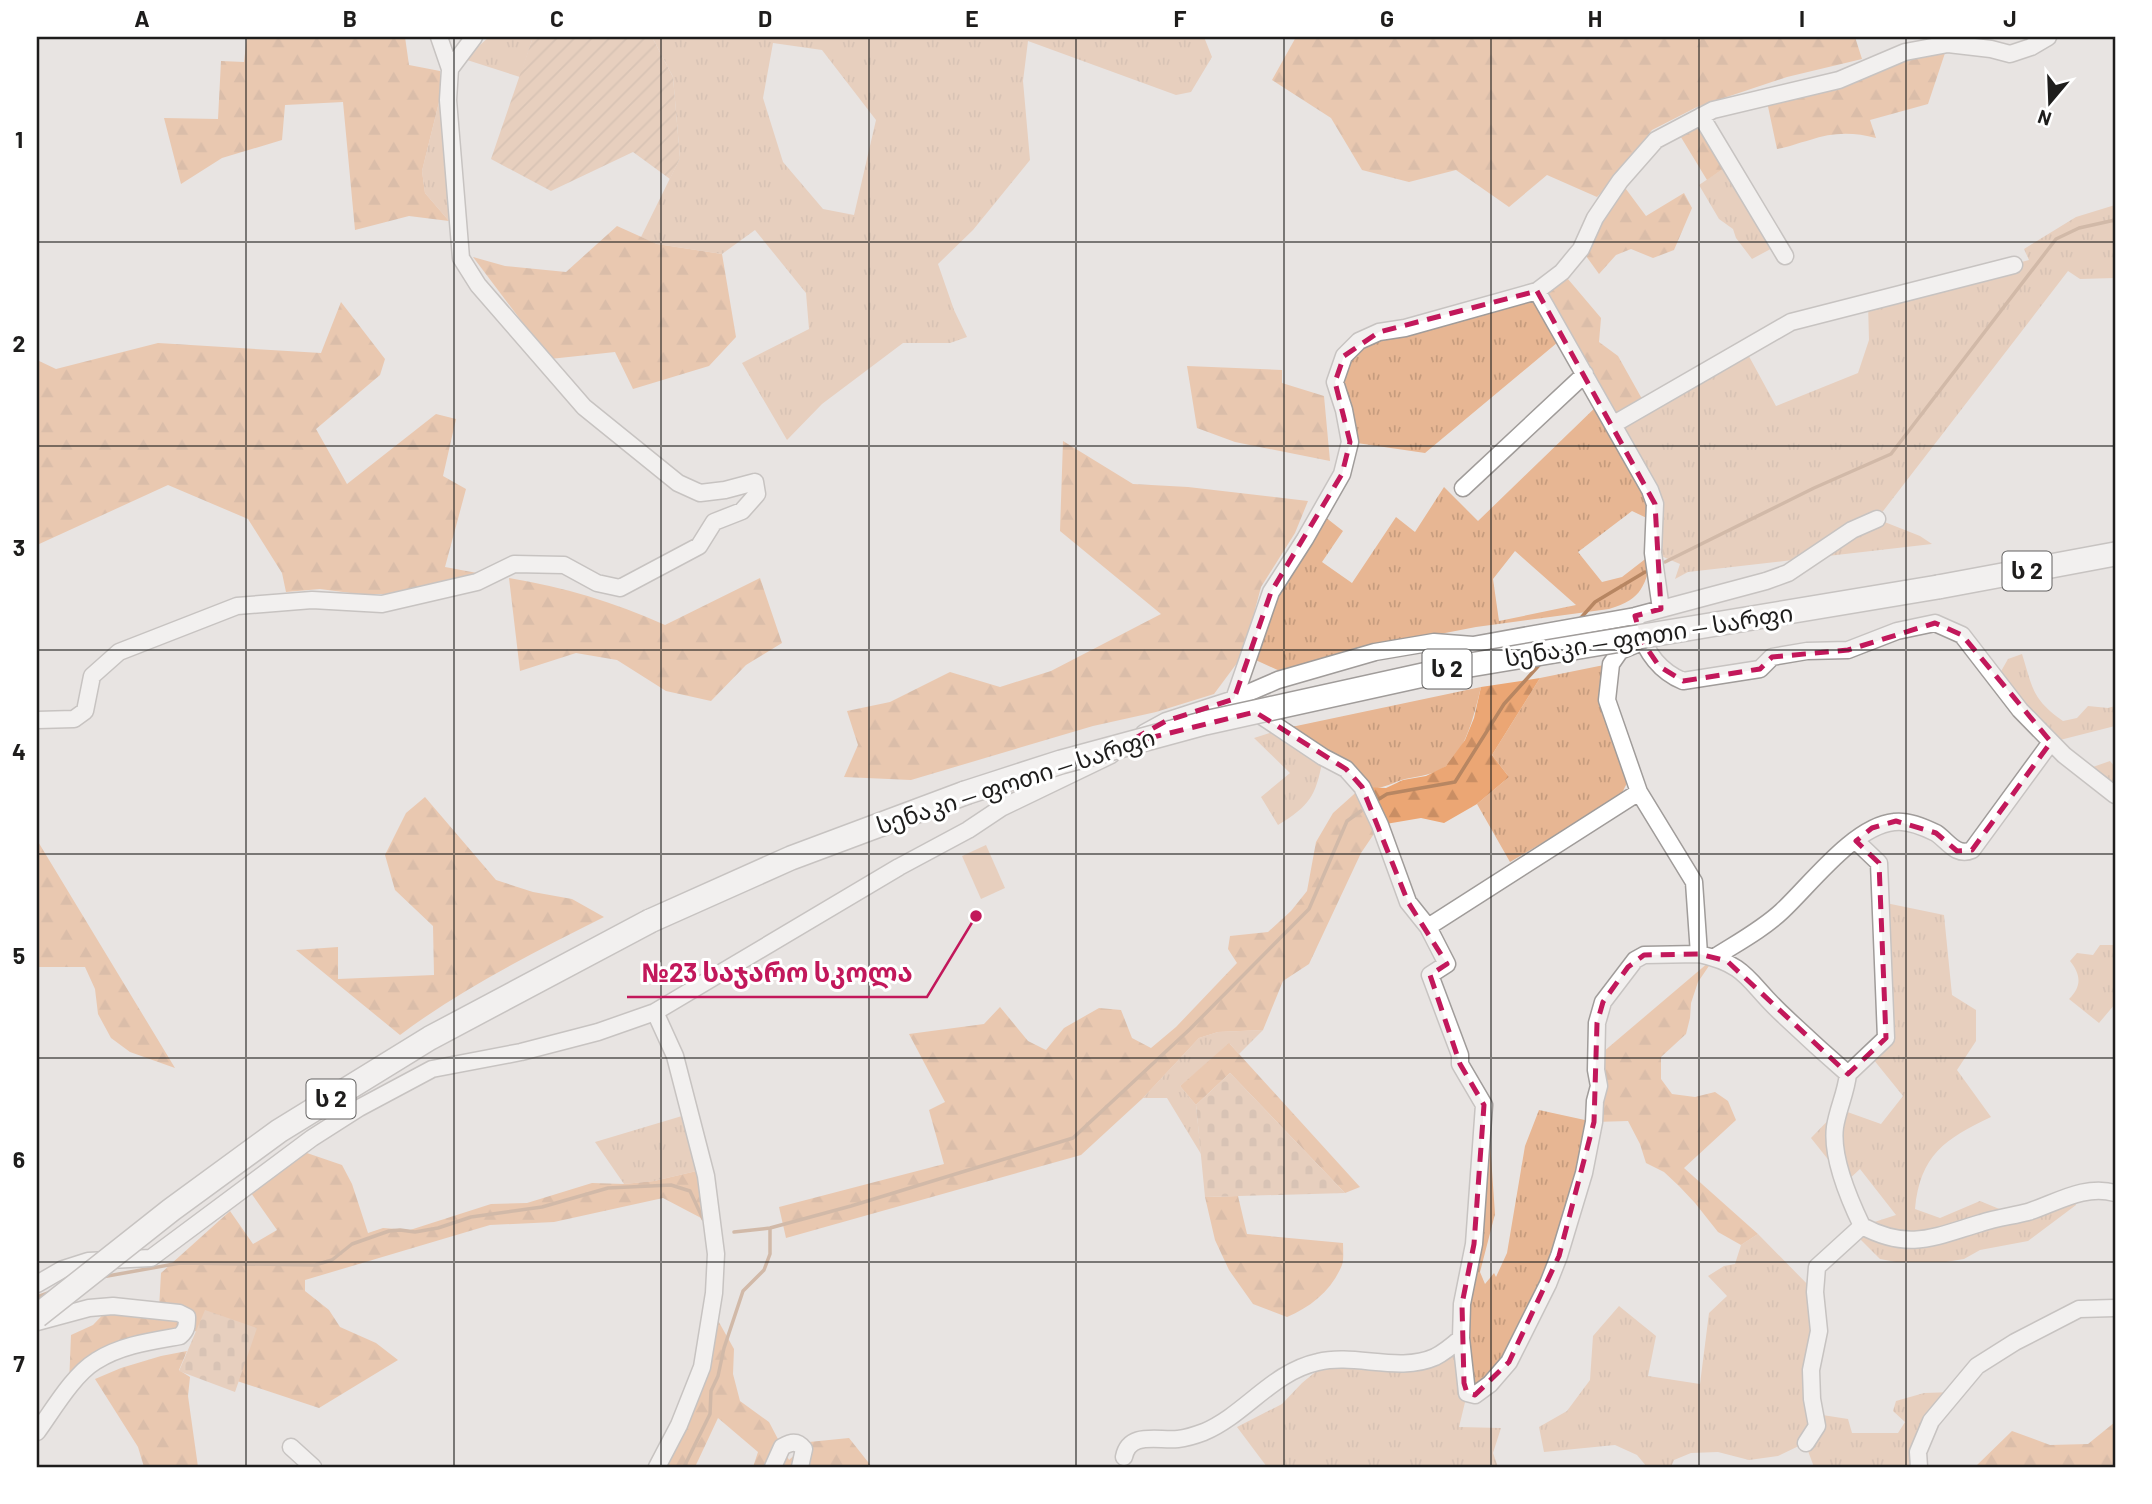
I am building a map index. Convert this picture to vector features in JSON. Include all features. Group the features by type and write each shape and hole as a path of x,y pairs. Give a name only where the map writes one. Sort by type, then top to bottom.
{"highway":[{"name":"სენაკი — ფოთი — სარფი","path":"37,1316 171,1210 279,1131 430,1038 650,921 791,858 965,793 1061,761 1205,723 1464,666 1938,587 2115,554"}],"street":[{"path":"37,720 74,719 85,711 92,676 119,652 237,606 312,600 382,604 477,582 514,564 564,565 597,583 620,588 699,546 714,522 742,511 757,494 755,481 725,490 700,493 678,483 584,407 478,285 461,258 448,100 450,69 439,37"},
{"path":"450,69 474,37"},
{"path":"1234,699 1271,592 1342,474 1350,442 1335,382 1344,356 1359,341 1379,332 1405,328 1537,291 1562,272 1581,249 1595,218 1620,181 1656,140 1713,110 1839,80 1905,52 1948,44 2010,54 2031,47 2048,37"},
{"path":"1701,116 1785,256"},
{"path":"1614,424 1791,322 2014,265"},
{"path":"1537,291 1650,490 1655,504 1653,553 1661,609"},
{"path":"1463,488 1585,374"},
{"path":"37,1284 63,1269 88,1261 151,1258 312,1138 359,1108 432,1069 521,1052 598,1032 655,1012 899,867 968,830 1001,808 1106,759 1133,738 1166,721 1234,699 1278,680 1376,652 1434,642 1474,645 1635,615 1788,573 1852,530 1877,519"},
{"path":"1635,615 1642,641 1659,666 1684,681 1760,669 1772,657 1848,650 1896,631 1935,623 1962,635 2020,710 2064,755 2115,795"},
{"path":"1642,641 1620,651 1611,664 1607,700 1639,792 1694,882 1707,956"},
{"path":"1234,699 1346,769 1362,787 1380,825 1408,902 1428,928 1447,964 1430,975 1460,1055 1460,1064 1484,1105 1475,1244 1462,1304 1461,1338 1467,1393 1475,1395 1490,1384 1509,1362 1559,1256 1584,1173 1594,1122 1599,1086 1595,1070 1597,1023 1603,1002 1635,960 1644,956 1707,956 1727,961 1745,973 1777,1009 1848,1074"},
{"path":"1707,956 1781,912 1814,876 1872,828 1896,821 1915,824 1936,833 1957,851 1966,853 1972,850 2051,742"},
{"path":"1428,928 1639,792"},
{"path":"1856,841 1879,863 1886,1038 1848,1074 1834,1139 1840,1168 1862,1226 1883,1237 1908,1241 1935,1237 2028,1212 2072,1194 2105,1190 2115,1193"},
{"path":"655,1012 675,1056 706,1176 716,1254 714,1293 702,1367 679,1425 657,1467"},
{"path":"1806,1443 1817,1426 1811,1370 1819,1331 1815,1292 1817,1267 1862,1226"},
{"path":"37,1322 89,1308 113,1306 179,1313 187,1317 185,1331 180,1336 135,1344 95,1361 82,1373 37,1432"},
{"path":"1919,1467 1918,1452 1931,1421 1977,1366 2015,1342 2079,1309 2115,1308"},
{"path":"1124,1457 1126,1449 1139,1439 1180,1439 1206,1431 1231,1416 1284,1375 1301,1367 1337,1360 1418,1362 1434,1358 1461,1338"},
{"path":"774,1467 782,1447 794,1442 804,1449 800,1467"},
{"path":"291,1447 313,1467"}],"highlighted area":[{"path":"1537,291 1655,504 1661,609 1635,616 1642,641 1659,666 1683,681 1760,669 1772,657 1848,650 1935,623 1962,635 2051,742 1972,850 1957,851 1936,833 1896,821 1872,828 1856,841 1879,863 1886,1038 1848,1074 1727,961 1699,954 1644,955 1628,967 1603,1002 1597,1023 1594,1122 1559,1256 1509,1362 1475,1395 1467,1393 1464,1383 1462,1304 1474,1244 1484,1105 1460,1064 1430,975 1447,964 1408,902 1362,787 1346,769 1255,712 1125,744 1166,721 1234,699 1271,592 1342,474 1350,442 1335,382 1344,356 1379,332"}],"green space":[{"path":"247,37 405,37 409,65 440,71 440,98 422,171 425,193 449,221 409,216 355,230 343,102 285,105 282,140 222,158 181,184 164,118 218,119 221,61 244,62"},
{"path":"489,37 533,37 520,77 464,59"},
{"path":"533,37 652,37 673,77 680,158 670,179 633,152 551,191 491,159"},
{"path":"652,37 1204,37 1212,57 1191,92 1176,95 1028,41 1023,81 1030,160 973,230 938,264 954,310 967,337 950,343 903,343 822,404 787,440 742,363 809,329 806,293 755,230 722,254 657,244 641,237 680,158 673,77","holes":["773,43 822,50 876,120 854,215 823,209 783,162 763,98"]},
{"path":"1296,37 1855,37 1862,59 1787,77 1697,107 1652,130 1614,180 1597,197 1547,175 1509,207 1456,170 1409,182 1362,170 1331,118 1272,80"},
{"path":"1948,44 1928,104 1870,120 1876,138 1835,134 1777,149 1766,97"},
{"path":"440,98 449,221 425,193 422,171"},
{"path":"1701,116 1730,164 1707,180 1676,129"},
{"path":"1730,164 1778,245 1752,259 1736,238 1733,229 1719,219 1699,185"},
{"path":"1620,181 1646,216 1684,193 1692,208 1674,250 1653,258 1631,249 1616,255 1599,274 1581,249"},
{"path":"2115,205 2115,278 2080,279 2068,271 1877,519 1920,536 1932,544 1688,572 1675,579 1680,564 1654,553 1641,589 1629,601 1609,609 1476,627 1378,646 1282,672 1249,657 1271,592 1320,513 1343,531 1322,562 1352,583 1396,517 1415,532 1444,487 1478,521 1601,402 1614,424 1745,349 1776,406 1858,373 1869,340 1868,303 2029,260 2024,249 2076,217","holes":["1632,511 1653,521 1653,553 1622,577 1602,582 1578,552","1515,551 1576,605 1499,621 1493,579"]},
{"path":"617,226 657,244 722,254 736,337 709,366 633,389 615,352 550,359 473,257 505,266 566,272"},
{"path":"1562,272 1601,318 1599,342 1618,356 1646,406 1614,424 1537,291"},
{"path":"1537,291 1564,337 1425,453 1350,442 1335,382 1359,341"},
{"path":"341,302 385,359 380,375 316,429 347,484 436,414 456,419 443,476 466,489 445,567 477,573 390,594 358,594 320,589 286,592 282,573 248,519 168,485 37,545 37,360 56,369 158,343 321,353"},
{"path":"1187,366 1282,370 1282,383 1324,396 1330,461 1235,442 1197,428"},
{"path":"1063,441 1133,484 1188,487 1308,501 1295,533 1261,587 1243,655 1214,694 1156,712 1093,726 911,780 844,777 858,745 847,711 890,702 950,672 1000,687 1051,671 1161,614 1060,531"},
{"path":"509,578 588,596 665,625 760,578 782,643 746,665 711,701 666,691 617,660 576,653 520,671"},
{"path":"2022,654 2039,699 2063,721 2077,718 2088,706 2115,706 2115,726 2056,741 2025,707 2000,673 2008,659"},
{"path":"1604,665 1631,775 1620,797 1510,862 1477,804 1509,777 1492,755 1540,678"},
{"path":"1540,678 1492,755 1509,777 1477,804 1444,823 1421,818 1380,825 1361,853 1309,964 1283,981 1263,1030 1218,1032 1199,1038 1143,1098 1081,1155 786,1238 779,1207 944,1164 929,1110 945,1102 909,1034 984,1024 1000,1007 1028,1041 1046,1050 1064,1028 1099,1008 1121,1010 1132,1038 1151,1048 1176,1027 1237,963 1228,949 1230,936 1268,932 1291,911 1307,891 1316,842 1333,813 1362,787 1386,788 1403,780 1426,776 1446,766 1465,740 1474,718 1481,687"},
{"path":"1481,687 1465,740 1453,759 1441,769 1369,788 1354,782 1323,758 1318,781 1310,798 1298,811 1278,825 1261,797 1290,773 1254,738 1282,729"},
{"path":"2110,761 2115,767 2115,787 2090,768"},
{"path":"425,797 496,880 533,892 572,899 604,917 474,986 400,1035 296,950 338,947 338,979 434,975 433,926 395,890 385,855 406,813"},
{"path":"37,840 175,1068 130,1052 111,1038 98,1014 95,989 85,967 37,967"},
{"path":"986,845 1005,888 981,899 962,856"},
{"path":"1881,902 1944,915 1952,995 1976,1010 1976,1041 1957,1070 1991,1117 1960,1133 1938,1151 1923,1175 1915,1209 1940,1218 1980,1201 2014,1215 2072,1194 2076,1205 2028,1241 1980,1250 1964,1259 1946,1262 1896,1262 1880,1259 1854,1233 1862,1226 1896,1215 1860,1169 1846,1182 1811,1138 1839,1109 1881,1124 1903,1096 1869,1054 1886,1038"},
{"path":"2100,945 2115,945 2115,1004 2099,1023 2069,999 2078,985 2076,971 2070,961 2077,953 2093,955"},
{"path":"1715,957 1698,982 1686,1034 1661,1057 1661,1079 1672,1094 1695,1097 1715,1092 1728,1101 1736,1120 1684,1168 1758,1234 1741,1245 1718,1232 1679,1186 1664,1172 1646,1163 1628,1121 1594,1122 1596,1058"},
{"path":"1263,1030 1239,1054 1230,1044 1180,1086 1196,1105 1201,1154 1167,1098 1143,1098 1199,1038 1218,1032"},
{"path":"1229,1043 1360,1187 1345,1193 1230,1073 1196,1105 1180,1086"},
{"path":"1230,1073 1345,1193 1205,1197 1196,1105"},
{"path":"1539,1110 1594,1122 1584,1173 1509,1362 1467,1394 1459,1427 1501,1428 1493,1453 1498,1467 1267,1467 1237,1427 1282,1404 1325,1364 1409,1365 1461,1338 1480,1140 1490,1142 1495,1214 1480,1272 1485,1284 1494,1273 1496,1277 1507,1253 1525,1146"},
{"path":"692,1113 705,1169 654,1181 624,1184 595,1142"},
{"path":"304,1152 342,1165 352,1184 368,1233 383,1228 410,1230 491,1204 527,1203 592,1183 654,1181 705,1169 712,1208 703,1219 663,1198 554,1222 490,1225 305,1280 305,1291 329,1310 340,1327 376,1343 398,1360 319,1408 234,1380 244,1341 184,1329 127,1348 69,1385 71,1335 93,1325 118,1299 159,1309 161,1273 230,1211 253,1244 277,1230 251,1193"},
{"path":"1238,1196 1247,1234 1343,1243 1342,1265 1327,1290 1312,1303 1287,1317 1253,1304 1229,1270 1215,1240 1205,1197"},
{"path":"1758,1234 1815,1292 1816,1414 1848,1419 1852,1433 1898,1433 1905,1422 1893,1411 1896,1401 1924,1393 1955,1392 1931,1421 1919,1467 1814,1467 1805,1443 1778,1456 1749,1460 1718,1452 1691,1453 1674,1460 1671,1467 1647,1467 1637,1455 1615,1445 1544,1452 1539,1427 1567,1411 1590,1380 1593,1336 1619,1306 1656,1336 1648,1376 1700,1384 1709,1313 1727,1296 1708,1276 1724,1266 1735,1264 1741,1245"},
{"path":"205,1310 257,1328 235,1392 179,1371"},
{"path":"716,1317 734,1349 733,1374 740,1401 769,1422 789,1460 809,1442 849,1438 872,1467 753,1467 758,1452 718,1418 695,1467 657,1467"},
{"path":"187,1351 179,1370 190,1377 188,1396 198,1467 144,1467 138,1447 95,1379 121,1368"},
{"path":"2115,1422 2115,1467 1975,1467 2012,1431 2050,1445 2088,1444"}],"waterway":[{"path":"1665,562 1814,488 1891,454 2056,239 2079,228 2115,220"},
{"path":"1579,620 1595,602 1645,572"},
{"path":"1379,799 1387,794 1455,782 1504,704 1541,663"},
{"path":"734,1232 770,1228 851,1206 1073,1138 1190,1029 1309,909 1347,821 1361,811"},
{"path":"102,1277 180,1263 315,1265 332,1260 352,1244 389,1231 415,1232 438,1228 471,1217 542,1207 608,1188 671,1185 690,1191 703,1219"},
{"path":"684,1467 710,1414 711,1391 743,1291 764,1270 770,1254 770,1228"},
{"path":"37,1297 51,1292"}],"place":[{"name":"№23 საჯარო სკოლა","path":"976,916"}]}
